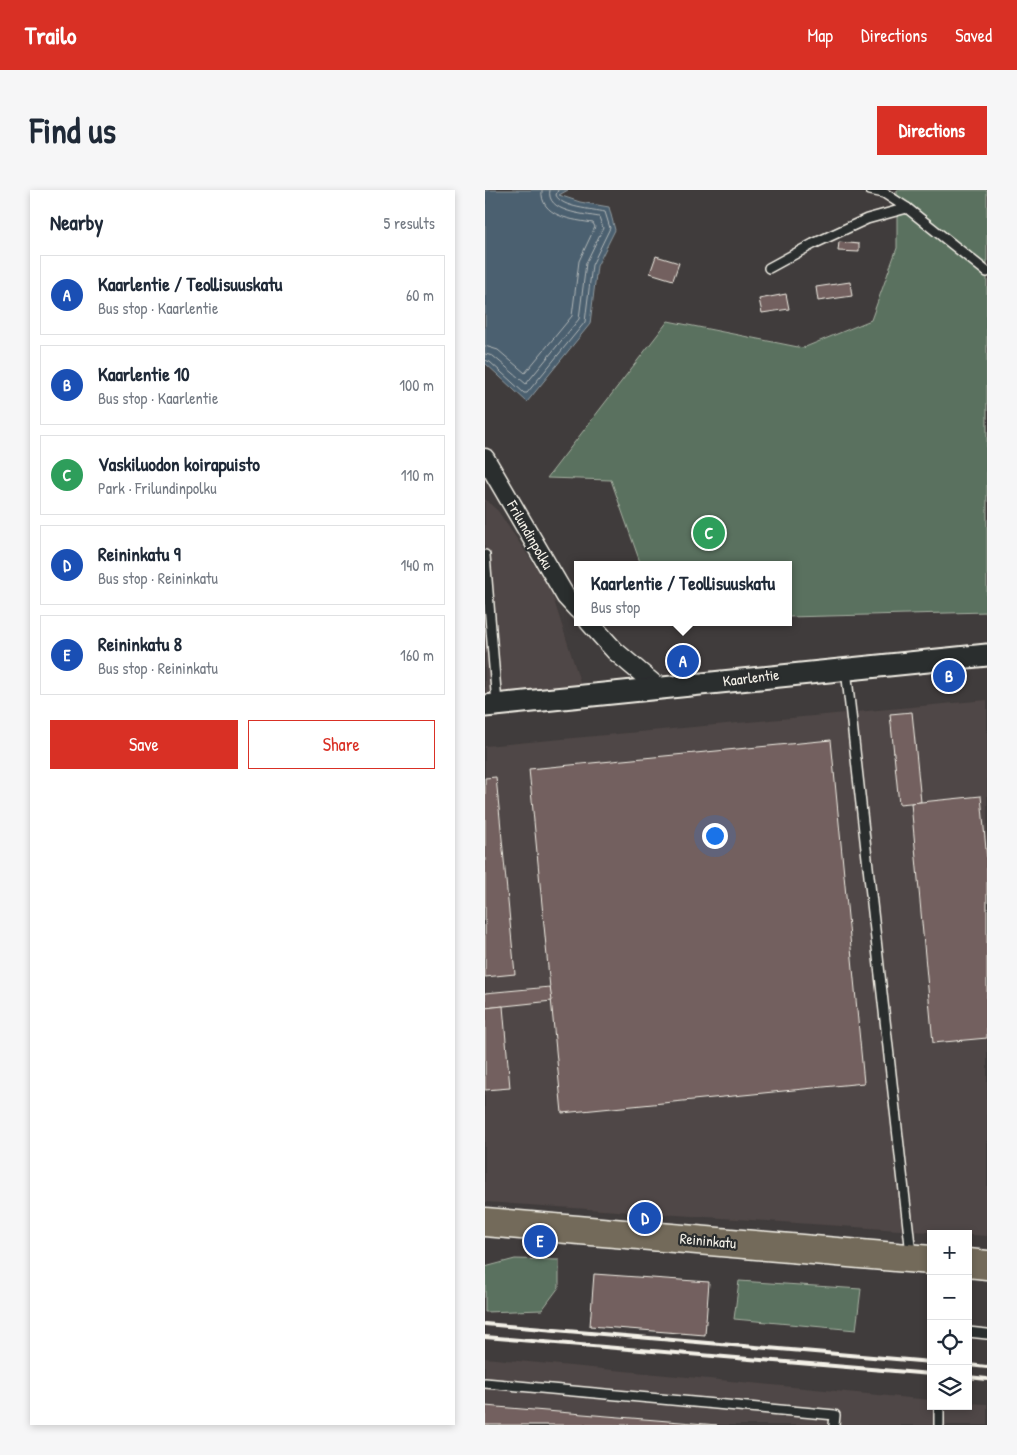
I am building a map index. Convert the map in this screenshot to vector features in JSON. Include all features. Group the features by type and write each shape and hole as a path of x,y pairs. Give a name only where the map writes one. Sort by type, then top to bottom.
{"main road":[{"name":"Reininkatu","path":"485,1222 921,1259"},
{"path":"972,1263 987,1264"}],"street":[{"name":"Frilundinpolku","path":"485,458 566,597 574,606"},
{"path":"592,626 615,652 661,689"},
{"name":"Kaarlentie","path":"491,705 987,655"}],"lane":[{"path":"870,190 884,193 907,208 987,272"},
{"path":"769,268 813,244 867,219 907,208"},
{"path":"485,555 491,705"},
{"path":"846,668 921,1259"},
{"path":"972,1332 987,1334"},
{"path":"485,1383 835,1415 834,1425"},
{"path":"939,1410 939,1425"}],"shaded area":[{"path":"485,499 498,511 550,588 582,688 485,697"},
{"path":"987,700 987,1236 972,1235 972,1230 927,1230 927,1232 485,1202 485,746"},
{"path":"485,1358 927,1400 927,1410 972,1410 972,1403 987,1404 987,1425 485,1425"}],"green space":[{"path":"897,190 987,190 987,612 792,617 792,561 640,561 611,480 547,478 668,321 803,348 871,320 897,248"},
{"path":"515,1259 559,1260 559,1287 542,1310 485,1312 485,1267"},
{"path":"739,1281 861,1289 856,1330 734,1319"}],"water":[{"path":"485,190 568,190 559,195 580,202 609,207 615,230 597,266 590,324 527,402 485,363"}],"building":[{"path":"839,242 859,244 859,252 838,251"},
{"path":"656,256 679,263 673,280 650,273"},
{"path":"850,282 852,296 818,301 816,287"},
{"path":"786,294 789,309 762,313 759,299"},
{"path":"912,712 921,802 899,804 890,714"},
{"path":"831,740 864,1083 562,1113 529,769"},
{"path":"496,777 515,974 485,977 485,778"},
{"path":"981,796 987,860 987,1038 933,1043 911,803"},
{"path":"550,987 552,1001 485,1008 485,993"},
{"path":"503,1006 510,1088 485,1090 485,1008"},
{"path":"594,1274 709,1282 705,1335 590,1326"},
{"path":"485,1406 717,1425 485,1425"}],"railway":[{"path":"485,1324 927,1362"},
{"path":"485,1337 927,1374"},
{"path":"972,1365 987,1367"},
{"path":"972,1377 987,1379"}],"place":[{"name":"Vaskiluodon koirapuisto","path":"709,533"},
{"name":"Kaarlentie / Teollisuuskatu","path":"683,661"},
{"name":"Kaarlentie 10","path":"949,676"},
{"name":"Reininkatu 9","path":"645,1218"},
{"name":"Reininkatu 8","path":"540,1241"}]}
